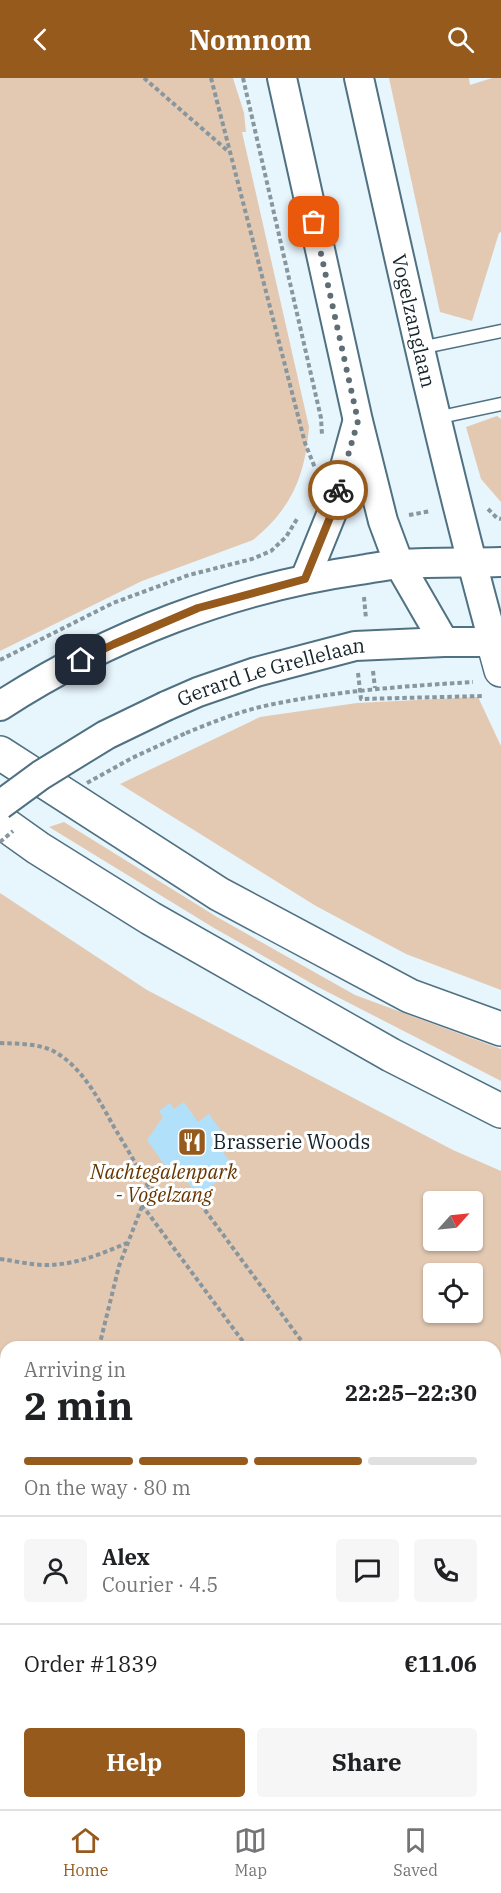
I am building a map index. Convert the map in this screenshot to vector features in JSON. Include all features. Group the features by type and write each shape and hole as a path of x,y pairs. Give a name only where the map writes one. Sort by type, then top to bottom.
{"highway":[{"path":"0,753 219,894 410,996 501,1029"},
{"path":"10,823 39,848 150,918 391,1055 501,1111"}],"street":[{"path":"282,78 358,421 383,521 399,564 444,642"},
{"name":"Vogelzanglaan","path":"358,78 419,348 472,563 492,666"},
{"path":"305,579 333,510 358,421"},
{"path":"0,706 39,682 114,644 198,608 305,579 399,564 501,562"},
{"name":"Gerard Le Grellelaan","path":"0,805 40,775 105,735 166,706 198,692 361,634 444,642 492,666"}],"lane":[{"path":"419,348 501,331"},
{"path":"436,418 501,404"}],"path":[{"path":"144,78 231,154"},
{"path":"211,78 305,443 315,469 317,463"},
{"path":"243,78 321,418 323,439"},
{"path":"0,660 113,603 189,575 252,559 271,551 286,537 300,513"},
{"path":"363,592 361,699 492,666"},
{"path":"78,788 132,758 227,717 267,706 492,666"},
{"path":"0,842 10,823"},
{"path":"0,1043 35,1045 53,1051 70,1064 86,1080 96,1095 149,1188 199,1203 302,1341"},
{"path":"100,1341 119,1266 149,1188"},
{"path":"142,1205 243,1341"},
{"path":"0,1259 44,1265 69,1263 94,1257 128,1243"}],"green space":[{"path":"0,78 233,78 244,113 246,132 242,132 309,427 304,461 294,490 278,516 253,540 142,581 0,651"},
{"path":"389,78 469,78 470,85 492,78 501,78 501,232 472,321 440,312"},
{"path":"497,416 501,419 501,502 481,479 466,427"},
{"path":"478,697 501,746 501,990 406,954 316,906 120,784 260,717 357,703"},
{"path":"64,822 217,917 355,995 501,1049 501,1081 318,987 214,928 49,827"},
{"name":"Nachtegalenpark - Vogelzang","path":"0,893 147,990 453,1150 501,1171 501,1341 0,1341"}],"building":[{"path":"184,1102 198,1122 209,1114 231,1145 222,1151 236,1169 205,1190 191,1187 184,1176 171,1174 147,1140 163,1117 159,1111 170,1103 174,1109"}],"way so far":[{"path":"314,222 358,421 338,490"}],"place":[{"name":"Brasserie Woods","path":"192,1142"}],"route":[{"path":"81,660 198,608 305,579 333,510 338,490"}]}
